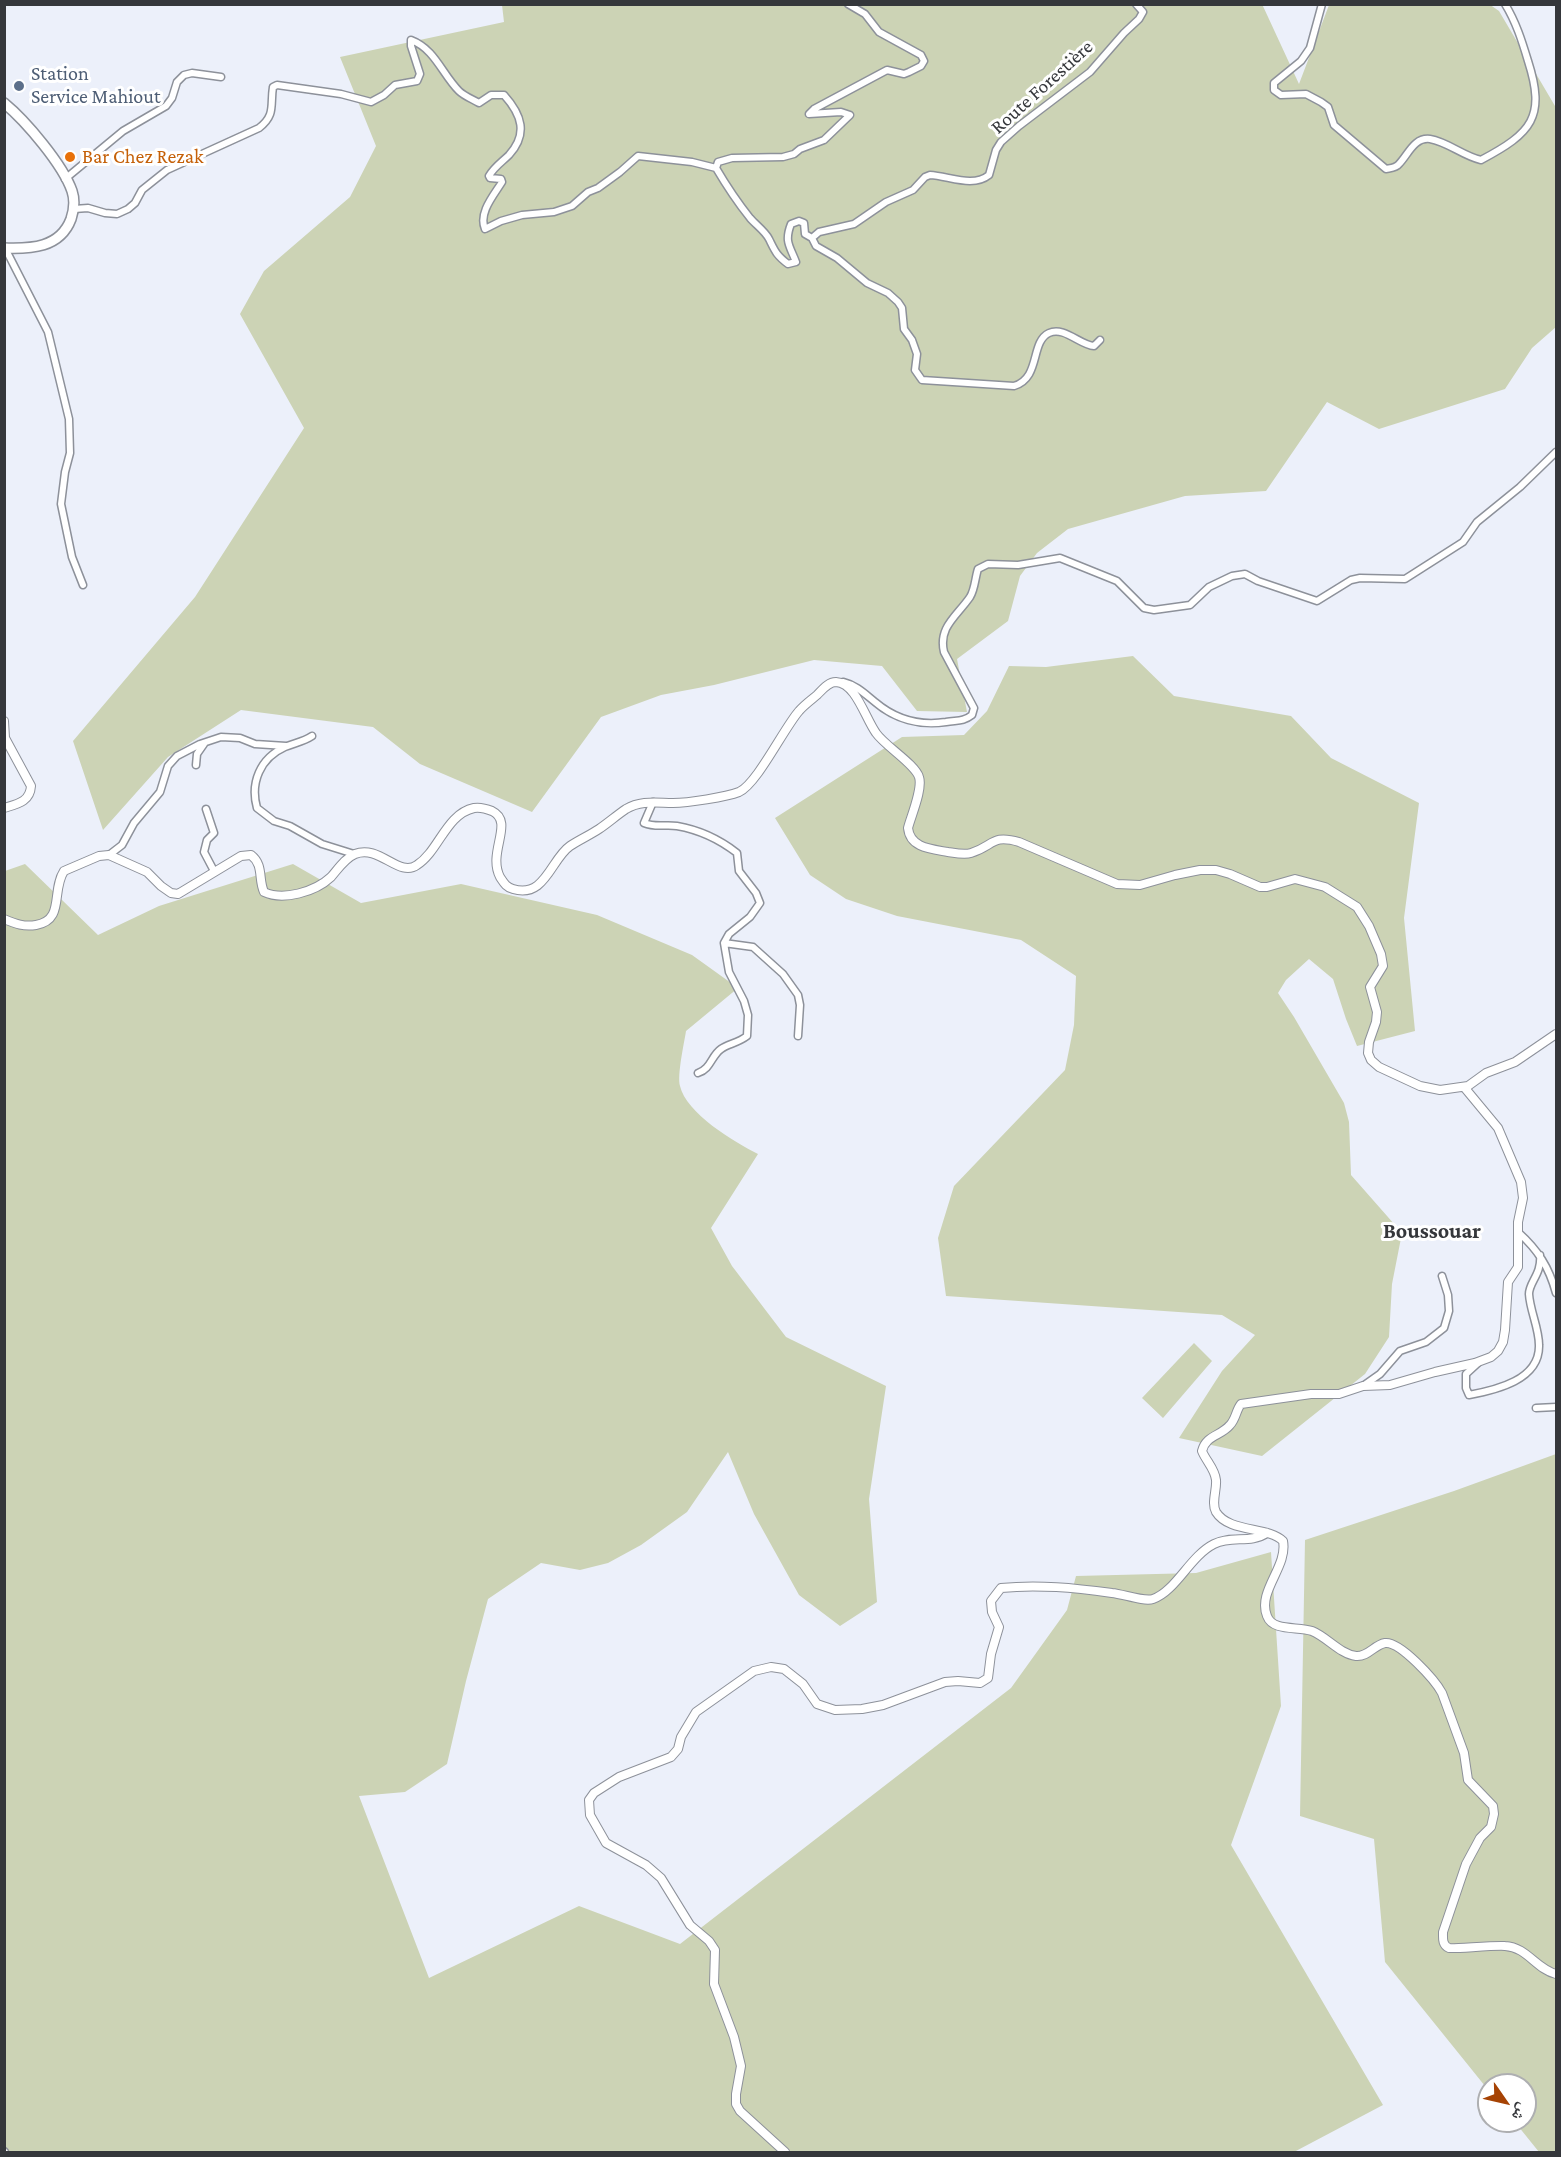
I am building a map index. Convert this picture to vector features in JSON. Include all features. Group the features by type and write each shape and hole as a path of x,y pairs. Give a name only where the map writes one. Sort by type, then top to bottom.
{"main road":[{"path":"4,103 28,124 65,179 72,191 74,209 68,226 56,240 28,249 5,248"}],"street":[{"path":"716,168 718,162 732,158 783,157 824,140 850,115 842,112 809,114 814,109 887,70 904,74 921,66 924,61 921,55 879,32 865,14 848,4"},
{"name":"Route Forestière","path":"812,238 819,232 854,224 886,201 913,190 925,177 930,175 967,180 978,180 990,175 996,150 1001,142 1096,66 1109,49 1139,20 1143,12 1136,4"},
{"path":"1322,4 1310,48 1301,61 1274,84 1274,90 1281,94 1306,94 1321,102 1328,107 1334,126 1386,169 1398,166 1418,142 1426,138 1440,141 1482,160 1515,140 1525,130 1536,110 1536,88 1519,30 1505,4"},
{"path":"74,209 88,208 117,214 128,209 135,203 142,190 167,170 259,128 267,122 272,112 273,87 277,85 341,94 371,102 384,95 395,85 417,81 420,74 411,40 432,54 458,90 467,97 479,103 491,95 504,95 522,127 514,149 489,176 501,179 502,182 483,214 482,223 485,229 511,218 554,212 572,206 588,192 598,188 620,172 638,156 692,162 716,168 750,217 769,238 777,255 785,262 788,264 796,262 790,253 787,238 791,224 799,221 804,223 805,234 812,238 816,246 837,258 867,283 888,293 898,302 902,308 904,330 912,340 917,354 915,370 922,380 1014,387 1026,380 1030,374 1042,340 1047,334 1054,332 1072,336 1094,346 1100,340"},
{"path":"65,179 123,131 166,106 172,98 177,82 184,75 192,73 221,77"},
{"path":"5,248 48,332 69,418 70,453 64,472 61,504 72,558 83,585"},
{"path":"286,746 259,770 255,788 258,808 274,821 290,826 322,844 354,854 365,852 378,854 407,869 415,867 424,860 445,830 457,818 472,808 484,808 496,813 502,819 503,827 497,843 498,872 505,885 514,890 525,890 538,885 547,878 569,847 598,830 628,808 653,802 685,803 739,792 752,780 800,710 831,682 853,685 879,706 904,719 922,723 962,721 972,715 974,708 944,652 942,642 951,621 970,596 978,569 988,564 1018,565 1060,558 1117,581 1144,608 1154,610 1190,605 1209,587 1232,576 1245,574 1317,601 1351,580 1360,578 1405,579 1463,542 1477,522 1520,487 1557,452"},
{"path":"839,682 853,692 877,735 917,772 920,784 908,835 925,849 959,854 971,853 997,839 1007,838 1118,884 1140,885 1200,870 1216,870 1260,887 1294,879 1325,887 1357,907 1369,926 1381,954 1383,966 1370,987 1377,1012 1369,1042 1368,1053 1371,1060 1379,1067 1420,1086 1440,1090 1468,1086 1486,1073 1515,1062 1557,1034"},
{"path":"4,721 5,738 31,786 31,793 21,803 4,808"},
{"path":"109,855 122,845 134,823 160,792 168,766 173,760 207,741 233,737 255,744 286,746 299,743 312,736"},
{"path":"196,765 199,750 207,741"},
{"path":"653,802 644,823 654,827 675,826 702,832 722,841 737,853 739,871 756,893 760,903 750,917 729,934 724,943 729,972 744,1000 748,1015 747,1036 733,1045 722,1048 704,1071 698,1073"},
{"path":"206,808 214,833 207,840 204,852 214,871"},
{"path":"4,919 28,926 46,923 55,912 57,886 64,871 99,856 109,855 147,872 161,886 171,893 178,894 241,856 251,855 261,868 260,884 264,892 273,896 289,896 318,886 329,879 354,854"},
{"path":"724,943 753,946 783,974 798,995 800,1005 798,1036"},
{"path":"1464,1087 1498,1128 1521,1182 1523,1198 1518,1232 1518,1267 1509,1282 1503,1342 1498,1351 1491,1357 1480,1361 1390,1385 1363,1386 1339,1394 1311,1394 1241,1404 1228,1428 1209,1438 1202,1451 1216,1477 1214,1506 1216,1512 1237,1526 1278,1536 1283,1541 1284,1549 1268,1592 1265,1607 1267,1618 1273,1624 1313,1632 1348,1654 1358,1656 1367,1654 1387,1642 1404,1651 1437,1684 1442,1693 1464,1753 1468,1780 1492,1806 1493,1822 1472,1849 1443,1932 1443,1941 1446,1946 1451,1949 1508,1946 1529,1954 1545,1970 1557,1974"},
{"path":"1518,1232 1540,1255 1547,1266 1557,1293"},
{"path":"1480,1361 1466,1374 1466,1388 1469,1395 1506,1386 1522,1377 1532,1366 1539,1345 1529,1291 1539,1270 1540,1255"},
{"path":"1363,1386 1380,1374 1400,1351 1426,1342 1444,1328 1448,1317 1448,1304 1442,1276"},
{"path":"1536,1408 1557,1407"},
{"path":"785,2152 740,2111 736,2104 741,2066 734,2037 714,1984 715,1950 709,1941 690,1925 661,1878 646,1865 606,1843 590,1815 589,1800 594,1793 619,1777 671,1757 678,1749 681,1737 696,1712 754,1671 771,1667 784,1669 803,1684 817,1704 835,1710 862,1709 883,1705 945,1682 980,1683 988,1678 991,1654 999,1633 999,1627 992,1612 991,1600 1001,1588 1046,1586 1128,1595 1147,1600 1155,1599 1170,1588 1191,1562 1211,1545 1225,1539 1259,1538 1267,1533"}],"green space":[{"path":"1262,4 1299,84 1329,5 1489,4 1499,11 1556,106 1556,327 1532,348 1505,389 1379,429 1327,402 1266,491 1185,496 1068,529 1037,553 1020,576 1008,621 957,659 967,712 917,711 882,666 814,660 714,685 661,695 601,717 532,812 420,764 373,727 241,710 168,757 103,830 73,741 195,597 304,428 240,314 264,271 350,197 376,146 340,57 504,22 502,5"},
{"path":"1133,656 1174,696 1291,716 1331,758 1419,803 1404,918 1415,1031 1357,1046 1333,979 1309,959 1286,980 1278,993 1344,1103 1349,1122 1351,1175 1402,1233 1392,1284 1389,1337 1365,1374 1262,1456 1179,1438 1222,1371 1255,1335 1222,1315 946,1296 938,1238 954,1186 1065,1070 1074,1025 1076,976 1021,940 897,916 846,899 810,875 775,818 902,737 964,735 987,711 1009,666 1046,667"},
{"path":"25,864 98,935 159,906 293,864 361,903 461,884 597,915 692,955 738,988 686,1031 680,1067 680,1086 691,1106 712,1126 758,1154 711,1228 732,1266 786,1337 886,1386 869,1499 877,1602 840,1626 799,1595 754,1514 728,1452 687,1512 641,1545 608,1563 580,1570 541,1563 488,1599 447,1764 405,1792 359,1796 429,1978 579,1906 680,1944 1011,1688 1067,1610 1076,1576 1196,1573 1271,1552 1281,1706 1231,1845 1383,2105 1294,2152 5,2152 5,871"},
{"path":"1194,1343 1212,1361 1163,1418 1142,1398"},
{"path":"1556,1454 1556,2152 1539,2152 1524,2133 1537,2133 1537,2073 1477,2073 1477,2076 1385,1962 1374,1839 1300,1816 1305,1540 1454,1491"}],"place":[{"name":"Station Service Mahiout","path":"19,86"},
{"name":"Bar Chez Rezak","path":"70,157"}],"district":[{"name":"Boussouar","path":"1432,1231"}]}
